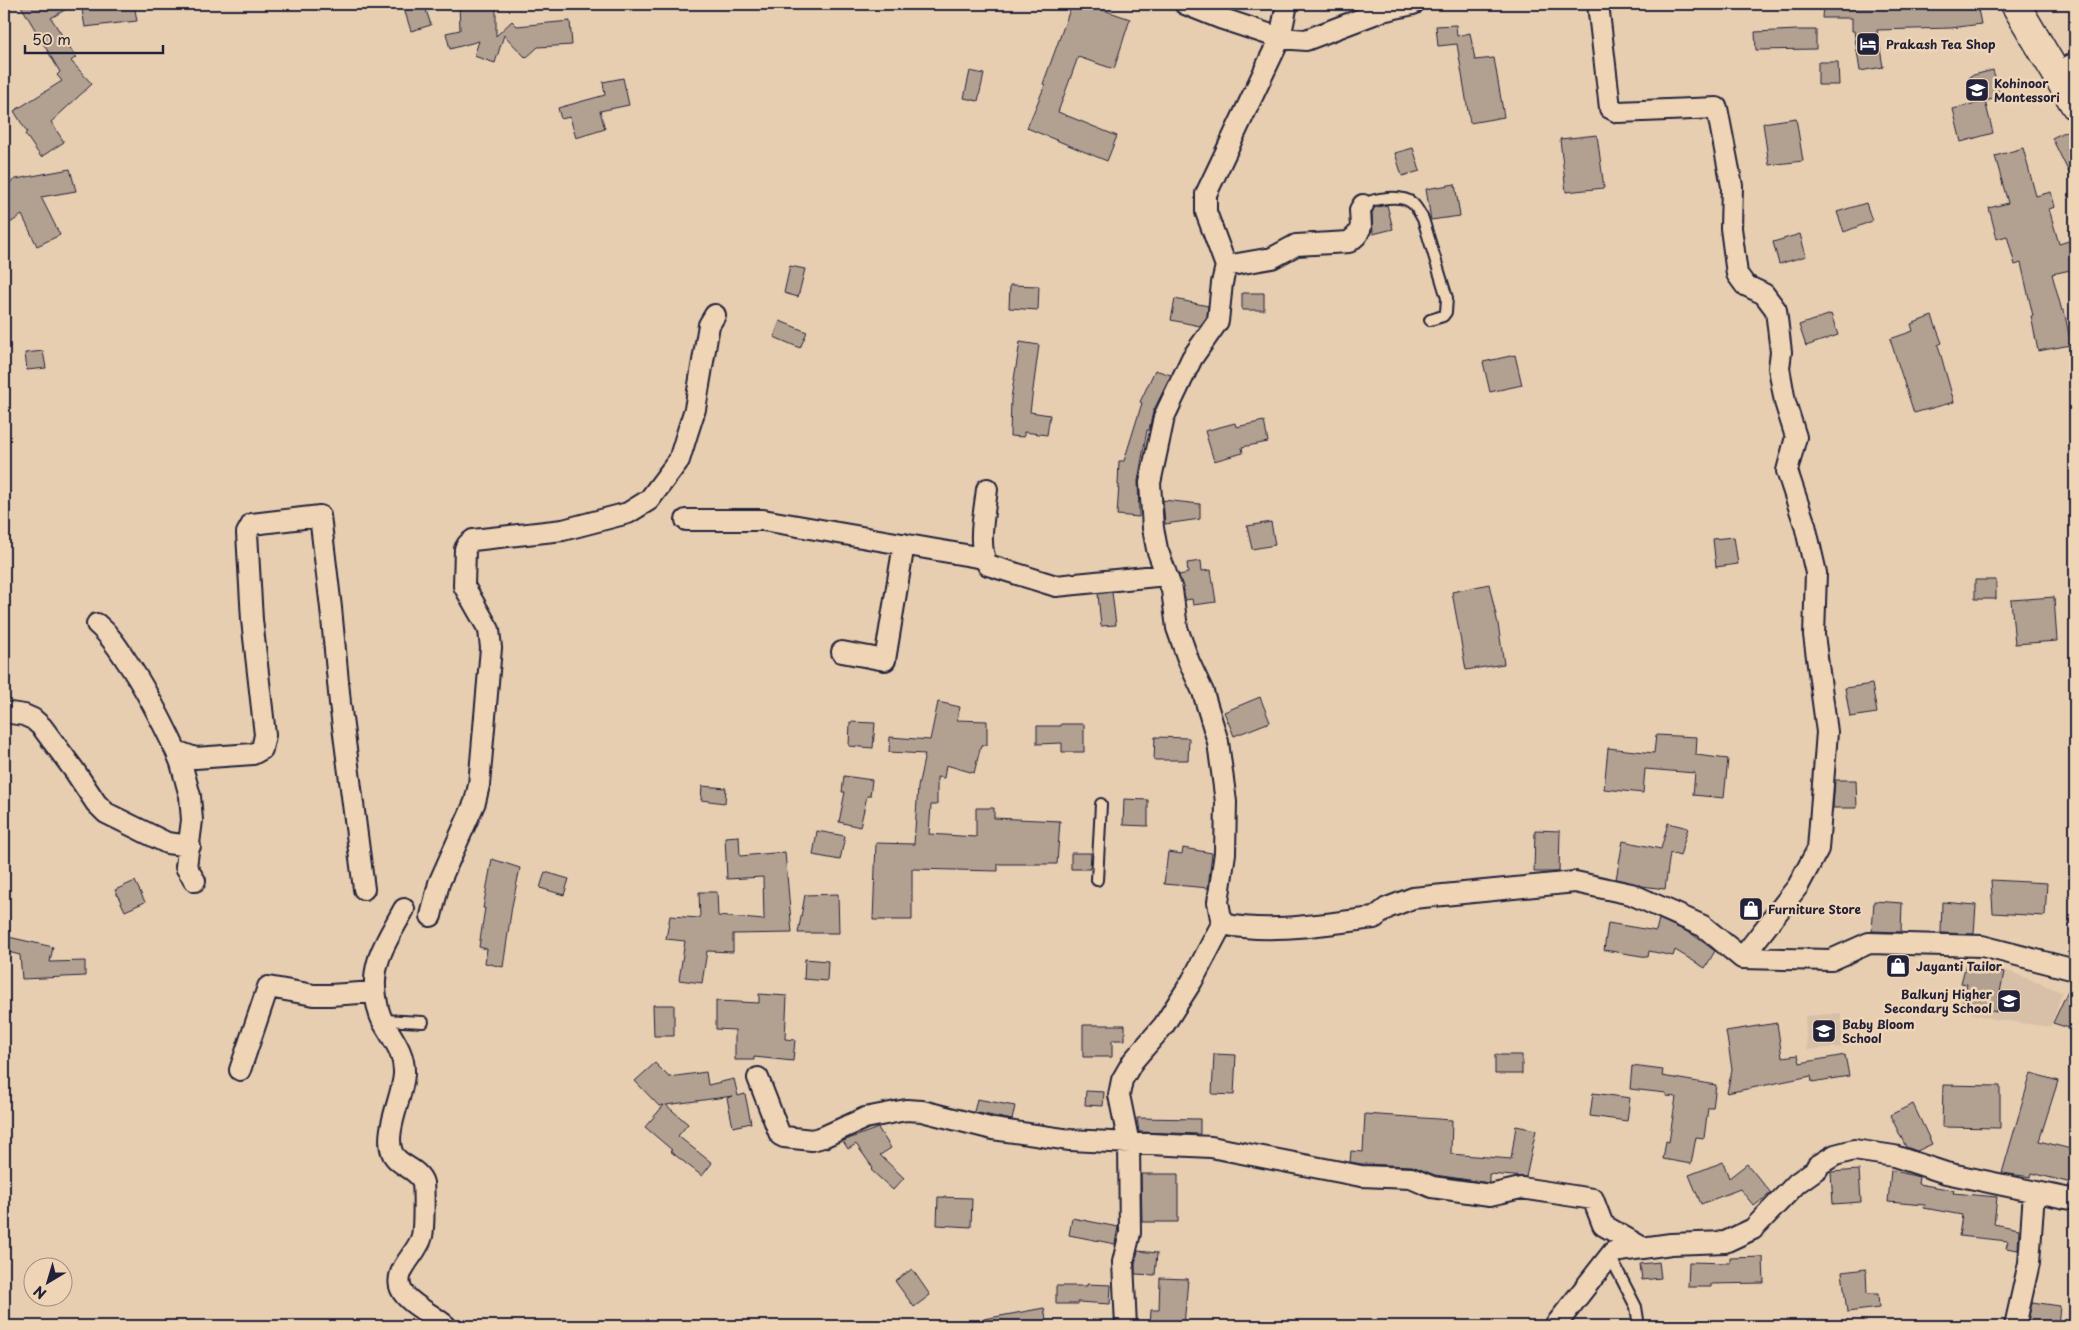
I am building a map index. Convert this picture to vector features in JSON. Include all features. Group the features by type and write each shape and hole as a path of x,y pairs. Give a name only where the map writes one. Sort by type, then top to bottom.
{"main road":[{"path":"2015,4 2066,68 2075,105"}],"street":[{"path":"1185,4 1280,38 1306,40 1382,11 1413,4"},
{"path":"1126,1326 1124,1262 1130,1233 1129,1144 1119,1095 1122,1080 1133,1061 1164,1025 1192,981 1222,924 1218,902 1225,853 1226,802 1218,742 1203,692 1188,662 1177,628 1172,590 1157,549 1153,528 1150,483 1164,417 1192,358 1218,321 1226,266 1206,212 1206,194 1280,38 1288,4"},
{"path":"1598,4 1610,108 1618,112 1717,108 1732,186 1731,228 1737,274 1745,285 1764,294 1776,310 1781,352 1778,368 1785,402 1796,438 1787,471 1805,525 1816,573 1814,636 1827,732 1818,849 1798,886 1742,958"},
{"path":"1226,266 1272,258 1296,245 1349,242 1358,235 1361,227 1360,210 1363,205"},
{"path":"432,916 440,883 475,802 482,765 491,648 489,630 464,586 465,549 473,540 563,530 628,513 649,500 678,460 695,409 709,325 715,315"},
{"path":"987,488 982,530 983,558 988,565 1056,586 1166,575"},
{"path":"176,751 195,758 253,754 262,750 265,735 251,600 247,533 252,524 320,516 340,703 364,889"},
{"path":"686,520 763,520 983,558"},
{"path":"842,652 885,660 904,544"},
{"path":"97,624 107,632 135,673 159,713 181,763 190,796 192,820 190,846 186,855 186,867 195,881"},
{"path":"4,712 24,715 33,719 42,727 96,803 106,813 166,843 190,846"},
{"path":"1222,924 1246,929 1271,929 1374,918 1387,908 1413,898 1575,882 1632,894 1703,926 1742,958 1831,960 1869,942 1982,946 2075,970"},
{"path":"404,909 378,958 374,971 375,992 382,1020 398,1045 403,1060 404,1075 390,1137 391,1152 397,1160 418,1174 423,1183 422,1235 419,1247 404,1265 400,1279 401,1290 410,1300 446,1326"},
{"path":"240,1070 268,987 330,996 375,992"},
{"path":"758,1078 780,1135 784,1137 812,1140 823,1137 864,1118 906,1110 922,1111 993,1129 1070,1140 1211,1147 1362,1176 1411,1178 1432,1187 1490,1195 1522,1188 1593,1198 1603,1225 1643,1248"},
{"path":"1555,1326 1614,1252 1671,1244 1725,1242 1732,1239 1753,1229 1797,1183 1835,1154 1854,1150 1894,1156 1946,1173 2075,1200"},
{"path":"2014,1326 2029,1263 2034,1192"}],"lane":[{"path":"1363,205 1369,201 1396,198 1412,202 1417,208 1423,220 1447,298 1446,312 1442,316 1430,320"},
{"path":"1097,880 1101,804"},
{"path":"382,1020 423,1022"},
{"path":"1610,1256 1636,1307 1639,1326"}],"shaded area":[{"name":"Balkunj Higher Secondary School","path":"1966,964 2011,972 2062,992 2051,1027 1992,1019 1958,1009"},
{"name":"Baby Bloom School","path":"1841,1013 1844,1047 1807,1050 1805,1016"}],"building":[{"path":"20,4 75,4 51,18 76,57 71,61 92,84 51,122 64,142 41,157 25,134 27,132 14,111 62,81 57,75 60,72"},
{"path":"81,4 134,4 137,21 85,27"},
{"path":"424,4 431,25 411,31 404,9"},
{"path":"459,4 496,4 496,36 512,21 517,26 570,21 572,45 538,47 526,58 504,35 495,63 474,56 479,41 450,49 446,33 460,30"},
{"path":"1072,4 1097,4 1095,7 1130,19 1114,69 1078,57 1058,112 1117,136 1107,161 1027,128 1045,85 1043,84"},
{"path":"1823,4 1977,4 1981,24 1951,28 1877,30 1883,67 1860,71 1854,31 1852,31 1852,18 1822,18"},
{"path":"1456,25 1457,36 1470,33 1475,60 1494,58 1504,117 1470,123 1457,44 1438,46 1436,26"},
{"path":"1816,30 1816,49 1756,50 1755,32"},
{"path":"1818,62 1838,62 1839,85 1818,85"},
{"path":"1993,70 2001,97 1977,103 1970,76"},
{"path":"970,71 984,74 978,101 964,98"},
{"path":"623,78 629,105 600,111 605,129 576,138 570,117 561,119 558,108 605,95 603,82"},
{"path":"1985,101 1993,133 1961,142 1953,109"},
{"path":"1796,118 1803,161 1769,165 1763,123"},
{"path":"2075,127 2075,185 2052,138"},
{"path":"1597,135 1604,188 1566,192 1560,139"},
{"path":"1413,148 1420,171 1402,176 1395,153"},
{"path":"2023,148 2036,196 2051,192 2055,207 2049,209 2059,244 2075,239 2075,269 2052,274 2062,311 2064,310 2071,345 2038,351 2031,316 2033,316 2021,263 2015,265 2007,236 1997,239 1989,208 2008,203 1995,156"},
{"path":"70,169 76,191 41,197 60,235 37,246 22,215 4,227 4,185 16,179"},
{"path":"1455,184 1460,216 1431,220 1426,189"},
{"path":"1866,203 1872,221 1844,232 1837,212"},
{"path":"1387,205 1393,229 1373,234 1372,213 1374,208"},
{"path":"1800,234 1806,256 1779,264 1773,242"},
{"path":"790,266 805,269 798,297 784,293"},
{"path":"1010,285 1039,286 1038,310 1009,308"},
{"path":"1242,293 1264,293 1264,310 1242,310"},
{"path":"1175,299 1208,306 1207,317 1200,326 1171,320"},
{"path":"1831,314 1838,335 1806,346 1799,325"},
{"path":"1932,316 1942,343 1938,345 1954,402 1914,413 1890,339 1913,331 1911,324"},
{"path":"780,321 807,332 800,348 774,337"},
{"path":"1020,342 1039,345 1030,412 1050,415 1047,435 1024,432 1024,437 1010,436 1011,398"},
{"path":"43,351 46,368 27,370 25,353"},
{"path":"1515,355 1522,385 1490,392 1483,362"},
{"path":"1155,370 1171,375 1153,412 1149,430 1147,430 1138,481 1139,517 1117,515 1119,461 1124,461 1142,403 1140,402"},
{"path":"1264,421 1268,442 1242,447 1243,453 1214,461 1205,431 1235,423 1236,427"},
{"path":"1163,500 1200,504 1200,519 1165,524"},
{"path":"1271,522 1275,545 1252,549 1247,526"},
{"path":"1734,537 1738,564 1716,567 1713,539"},
{"path":"1201,561 1202,571 1211,570 1216,602 1193,605 1192,599 1185,600 1179,575 1188,573 1187,563"},
{"path":"1975,580 1996,580 1996,599 1975,599"},
{"path":"1489,584 1504,664 1466,670 1452,592"},
{"path":"1112,592 1116,625 1101,626 1098,594"},
{"path":"2054,597 2057,641 2015,644 2011,600"},
{"path":"1872,684 1877,713 1850,717 1845,688"},
{"path":"1260,697 1270,722 1234,736 1224,712"},
{"path":"938,702 960,707 957,720 987,721 987,745 981,745 974,773 946,765 944,778 937,777 937,805 931,805 929,834 976,837 976,808 994,808 994,818 1060,821 1057,864 998,864 998,871 912,869 912,920 873,920 876,843 914,844 918,787 925,754 889,752 890,737 930,740"},
{"path":"850,722 875,723 873,748 849,746"},
{"path":"1061,724 1084,724 1084,752 1062,752 1062,743 1037,744 1037,726 1061,726"},
{"path":"1656,735 1697,737 1696,755 1728,759 1724,798 1693,795 1695,773 1645,769 1643,793 1604,789 1608,748 1654,753"},
{"path":"1155,737 1189,738 1188,760 1154,760"},
{"path":"844,776 872,780 870,796 867,796 860,827 839,822 845,792 842,792"},
{"path":"1835,780 1856,780 1857,808 1833,808"},
{"path":"702,786 726,788 725,803 701,800"},
{"path":"1124,799 1148,800 1148,826 1123,825"},
{"path":"1668,823 1688,828 1680,856 1670,853 1665,889 1642,886 1616,879 1623,841 1661,849"},
{"path":"1535,830 1560,831 1559,872 1534,872"},
{"path":"817,831 845,836 840,860 813,855"},
{"path":"739,836 740,856 785,852 792,933 733,934 733,952 707,951 702,983 679,980 685,941 666,939 670,916 700,918 699,892 717,892 718,916 764,920 763,877 727,879 725,837"},
{"path":"1183,848 1212,853 1208,888 1164,884 1168,852 1182,854"},
{"path":"1071,853 1091,853 1090,869 1071,869"},
{"path":"492,859 520,868 503,967 485,963 487,949 479,947 485,908 483,908"},
{"path":"545,872 569,879 564,895 540,888"},
{"path":"1991,880 2047,883 2045,916 1993,913"},
{"path":"135,881 145,902 125,911 115,890"},
{"path":"838,894 839,933 798,933 805,895"},
{"path":"1874,901 1902,903 1901,932 1872,931"},
{"path":"1942,902 1976,905 1974,934 1941,933"},
{"path":"1659,919 1692,934 1715,951 1705,968 1675,950 1673,956 1649,951 1648,957 1604,950 1608,923 1656,931"},
{"path":"4,936 53,947 50,962 85,961 85,976 22,979 20,955 4,951"},
{"path":"805,959 828,961 827,981 804,979"},
{"path":"1966,964 2004,972 1996,1012 1963,1003 1967,984 1961,983"},
{"path":"2072,982 2075,982 2075,1030 2053,1023"},
{"path":"759,994 787,996 785,1039 795,1040 793,1061 754,1057 754,1060 735,1060 735,1030 716,1029 716,1001 759,1003"},
{"path":"653,1005 674,1005 674,1036 654,1036"},
{"path":"1777,1023 1782,1057 1798,1055 1800,1063 1845,1055 1849,1076 1812,1082 1811,1076 1727,1093 1732,1069 1726,1031"},
{"path":"1083,1025 1125,1025 1125,1040 1112,1040 1112,1057 1083,1057"},
{"path":"1214,1054 1236,1055 1234,1095 1212,1094"},
{"path":"1495,1055 1522,1055 1522,1074 1495,1074"},
{"path":"655,1063 669,1077 706,1072 708,1085 734,1079 738,1096 745,1094 751,1123 733,1127 727,1098 733,1096 666,1105 688,1124 678,1136 712,1163 702,1176 670,1151 672,1150 645,1127 664,1105 659,1106 635,1081"},
{"path":"1632,1066 1663,1070 1662,1076 1716,1085 1713,1108 1708,1108 1704,1138 1696,1137 1691,1164 1663,1159 1666,1141 1669,1142 1676,1097 1666,1096 1666,1093 1630,1089"},
{"path":"2031,1073 2058,1081 2039,1141 2075,1150 2075,1184 2032,1173 2031,1177 2002,1173"},
{"path":"1943,1085 2000,1086 2000,1128 1942,1127"},
{"path":"1086,1091 1104,1092 1103,1106 1085,1105"},
{"path":"1593,1093 1630,1098 1627,1121 1590,1116"},
{"path":"977,1099 1015,1106 1012,1120 974,1112"},
{"path":"1913,1104 1932,1144 1917,1151 1906,1147 1890,1115"},
{"path":"1365,1114 1452,1120 1451,1154 1511,1159 1516,1126 1536,1130 1526,1177 1489,1174 1489,1183 1435,1175 1412,1166 1350,1162 1351,1151 1363,1152"},
{"path":"1137,1118 1200,1119 1200,1134 1139,1132"},
{"path":"878,1128 891,1148 880,1155 904,1178 893,1190 871,1170 873,1168 856,1144 848,1149 843,1141"},
{"path":"1723,1162 1729,1178 1747,1164 1771,1193 1754,1206 1740,1189 1701,1204 1689,1175"},
{"path":"1859,1170 1861,1202 1833,1204 1831,1172"},
{"path":"1891,1170 1919,1177 1918,1184 1954,1190 1953,1193 1997,1197 1994,1224 2019,1229 2018,1250 2006,1248 2008,1241 1959,1236 1962,1215 1924,1208 1925,1205 1888,1202"},
{"path":"1141,1174 1178,1174 1178,1222 1142,1222"},
{"path":"938,1197 972,1198 971,1227 937,1225"},
{"path":"1072,1218 1118,1227 1115,1244 1069,1235"},
{"path":"1138,1251 1157,1253 1155,1275 1135,1274"},
{"path":"1763,1257 1764,1283 1711,1284 1711,1287 1688,1287 1689,1262 1730,1263 1730,1258"},
{"path":"1659,1262 1661,1278 1642,1280 1640,1264"},
{"path":"912,1269 930,1295 914,1307 895,1281"},
{"path":"1866,1269 1867,1294 1878,1294 1879,1308 1847,1312 1842,1272"},
{"path":"1160,1278 1188,1279 1184,1326 1150,1326 1151,1310 1159,1310"},
{"path":"1087,1284 1111,1285 1110,1304 1078,1302 1078,1304 1056,1304 1056,1286 1087,1286"},
{"path":"2032,1302 2060,1306 2058,1326 2027,1326"},
{"path":"1044,1308 1047,1326 985,1326 984,1319"}],"place":[{"name":"Prakash Tea Shop","path":"1868,44"},
{"name":"Kohinoor Montessori","path":"1977,90"},
{"name":"Furniture Store","path":"1751,909"},
{"name":"Jayanti Tailor","path":"1898,966"},
{"name":"Balkunj Higher Secondary School","path":"2009,1001"},
{"name":"Baby Bloom School","path":"1824,1031"}]}
